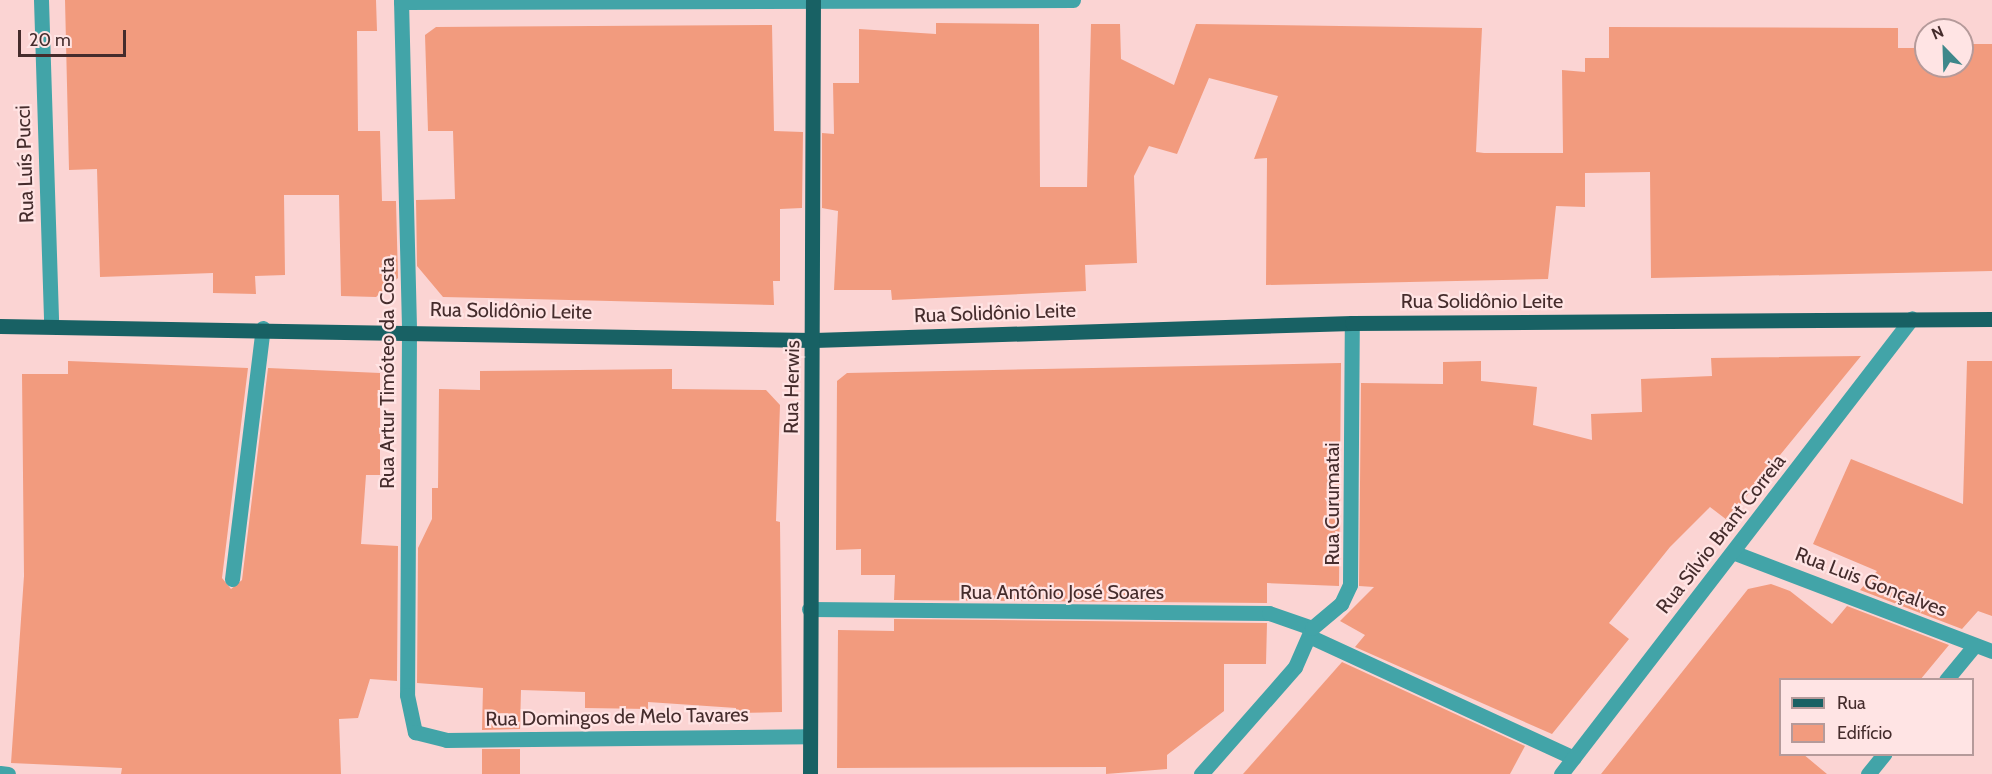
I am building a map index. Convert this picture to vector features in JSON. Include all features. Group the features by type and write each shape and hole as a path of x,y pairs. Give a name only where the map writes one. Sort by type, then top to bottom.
{"main road":[{"name":"Rua Herwis","path":"810,774 809,609 814,340 813,0"},
{"name":"Rua Solidônio Leite","path":"0,326 409,329 814,340 1352,323 1992,319"}],"street":[{"name":"Rua Luís Pucci","path":"41,0 51,326"},
{"path":"401,1 1073,0"},
{"name":"Rua Artur Timóteo da Costa","path":"401,1 409,329 407,695 410,721 425,739"},
{"name":"Rua Sílvio Brant Correia","path":"1562,774 1734,553 1912,318"},
{"name":"Rua Curumatai","path":"1201,774 1295,667 1312,632 1341,604 1353,572 1352,323"},
{"path":"232,579 264,328"},
{"name":"Rua Luis Gonçalves","path":"1734,553 1992,651"},
{"name":"Rua Antônio José Soares","path":"809,609 1269,613 1574,758"},
{"path":"1948,678 1975,645"},
{"name":"Rua Domingos de Melo Tavares","path":"425,739 810,736"},
{"path":"1868,774 1882,756"},
{"path":"0,773 8,774"}],"building":[{"path":"65,0 376,0 377,31 357,31 358,131 380,131 382,201 396,201 398,278 376,297 341,296 339,195 284,195 285,275 255,276 256,294 213,293 213,273 100,277 97,169 69,170"},
{"path":"936,23 1039,24 1040,187 1087,187 1091,24 1120,24 1121,59 1174,85 1196,24 1482,28 1476,152 1484,153 1563,153 1562,70 1585,72 1585,58 1609,58 1609,27 1898,28 1898,48 1914,48 1914,78 1974,78 1974,44 1992,44 1992,271 1651,278 1650,172 1585,173 1585,207 1556,206 1548,279 1266,285 1267,158 1254,159 1278,96 1209,78 1177,154 1149,146 1134,176 1137,263 1085,265 1086,291 892,300 891,290 834,290 838,211 822,208 822,133 834,134 833,83 859,83 859,29 936,34"},
{"path":"772,25 774,131 803,132 802,208 780,209 780,281 773,281 774,305 443,297 417,266 416,200 455,199 453,131 428,131 425,35 436,27"},
{"path":"1861,356 1727,520 1710,507 1670,547 1609,623 1629,639 1552,734 1355,647 1365,635 1340,621 1374,587 1359,586 1361,383 1443,384 1443,362 1481,361 1481,381 1537,387 1533,425 1592,440 1591,414 1642,412 1641,379 1712,376 1711,358"},
{"path":"68,361 248,368 222,578 231,589 242,580 268,368 380,373 380,475 366,475 361,544 398,546 397,681 370,679 358,718 339,719 341,774 121,774 122,768 11,763 24,576 22,374 68,374"},
{"path":"1967,361 1992,361 1992,616 1978,611 1962,629 1860,590 1877,571 1813,544 1851,459 1963,504"},
{"path":"1341,363 1339,586 1267,583 1267,603 894,600 895,575 861,575 861,549 836,550 837,381 847,373"},
{"path":"672,369 672,389 766,390 780,405 776,521 780,522 782,712 736,713 736,708 648,702 648,709 585,708 585,692 521,690 520,729 482,730 483,688 417,683 418,548 432,519 432,488 438,488 439,389 480,390 480,371"},
{"path":"1771,584 1790,591 1832,624 1847,606 1949,645 1922,678 1779,678 1779,756 1805,756 1827,774 1601,774 1748,589"},
{"path":"894,619 1267,623 1266,664 1224,664 1224,711 1167,755 1167,769 1106,774 1106,767 837,768 838,630 894,631"},
{"path":"1342,662 1525,746 1510,774 1243,774"},
{"path":"482,749 520,749 520,774 482,774"}]}
